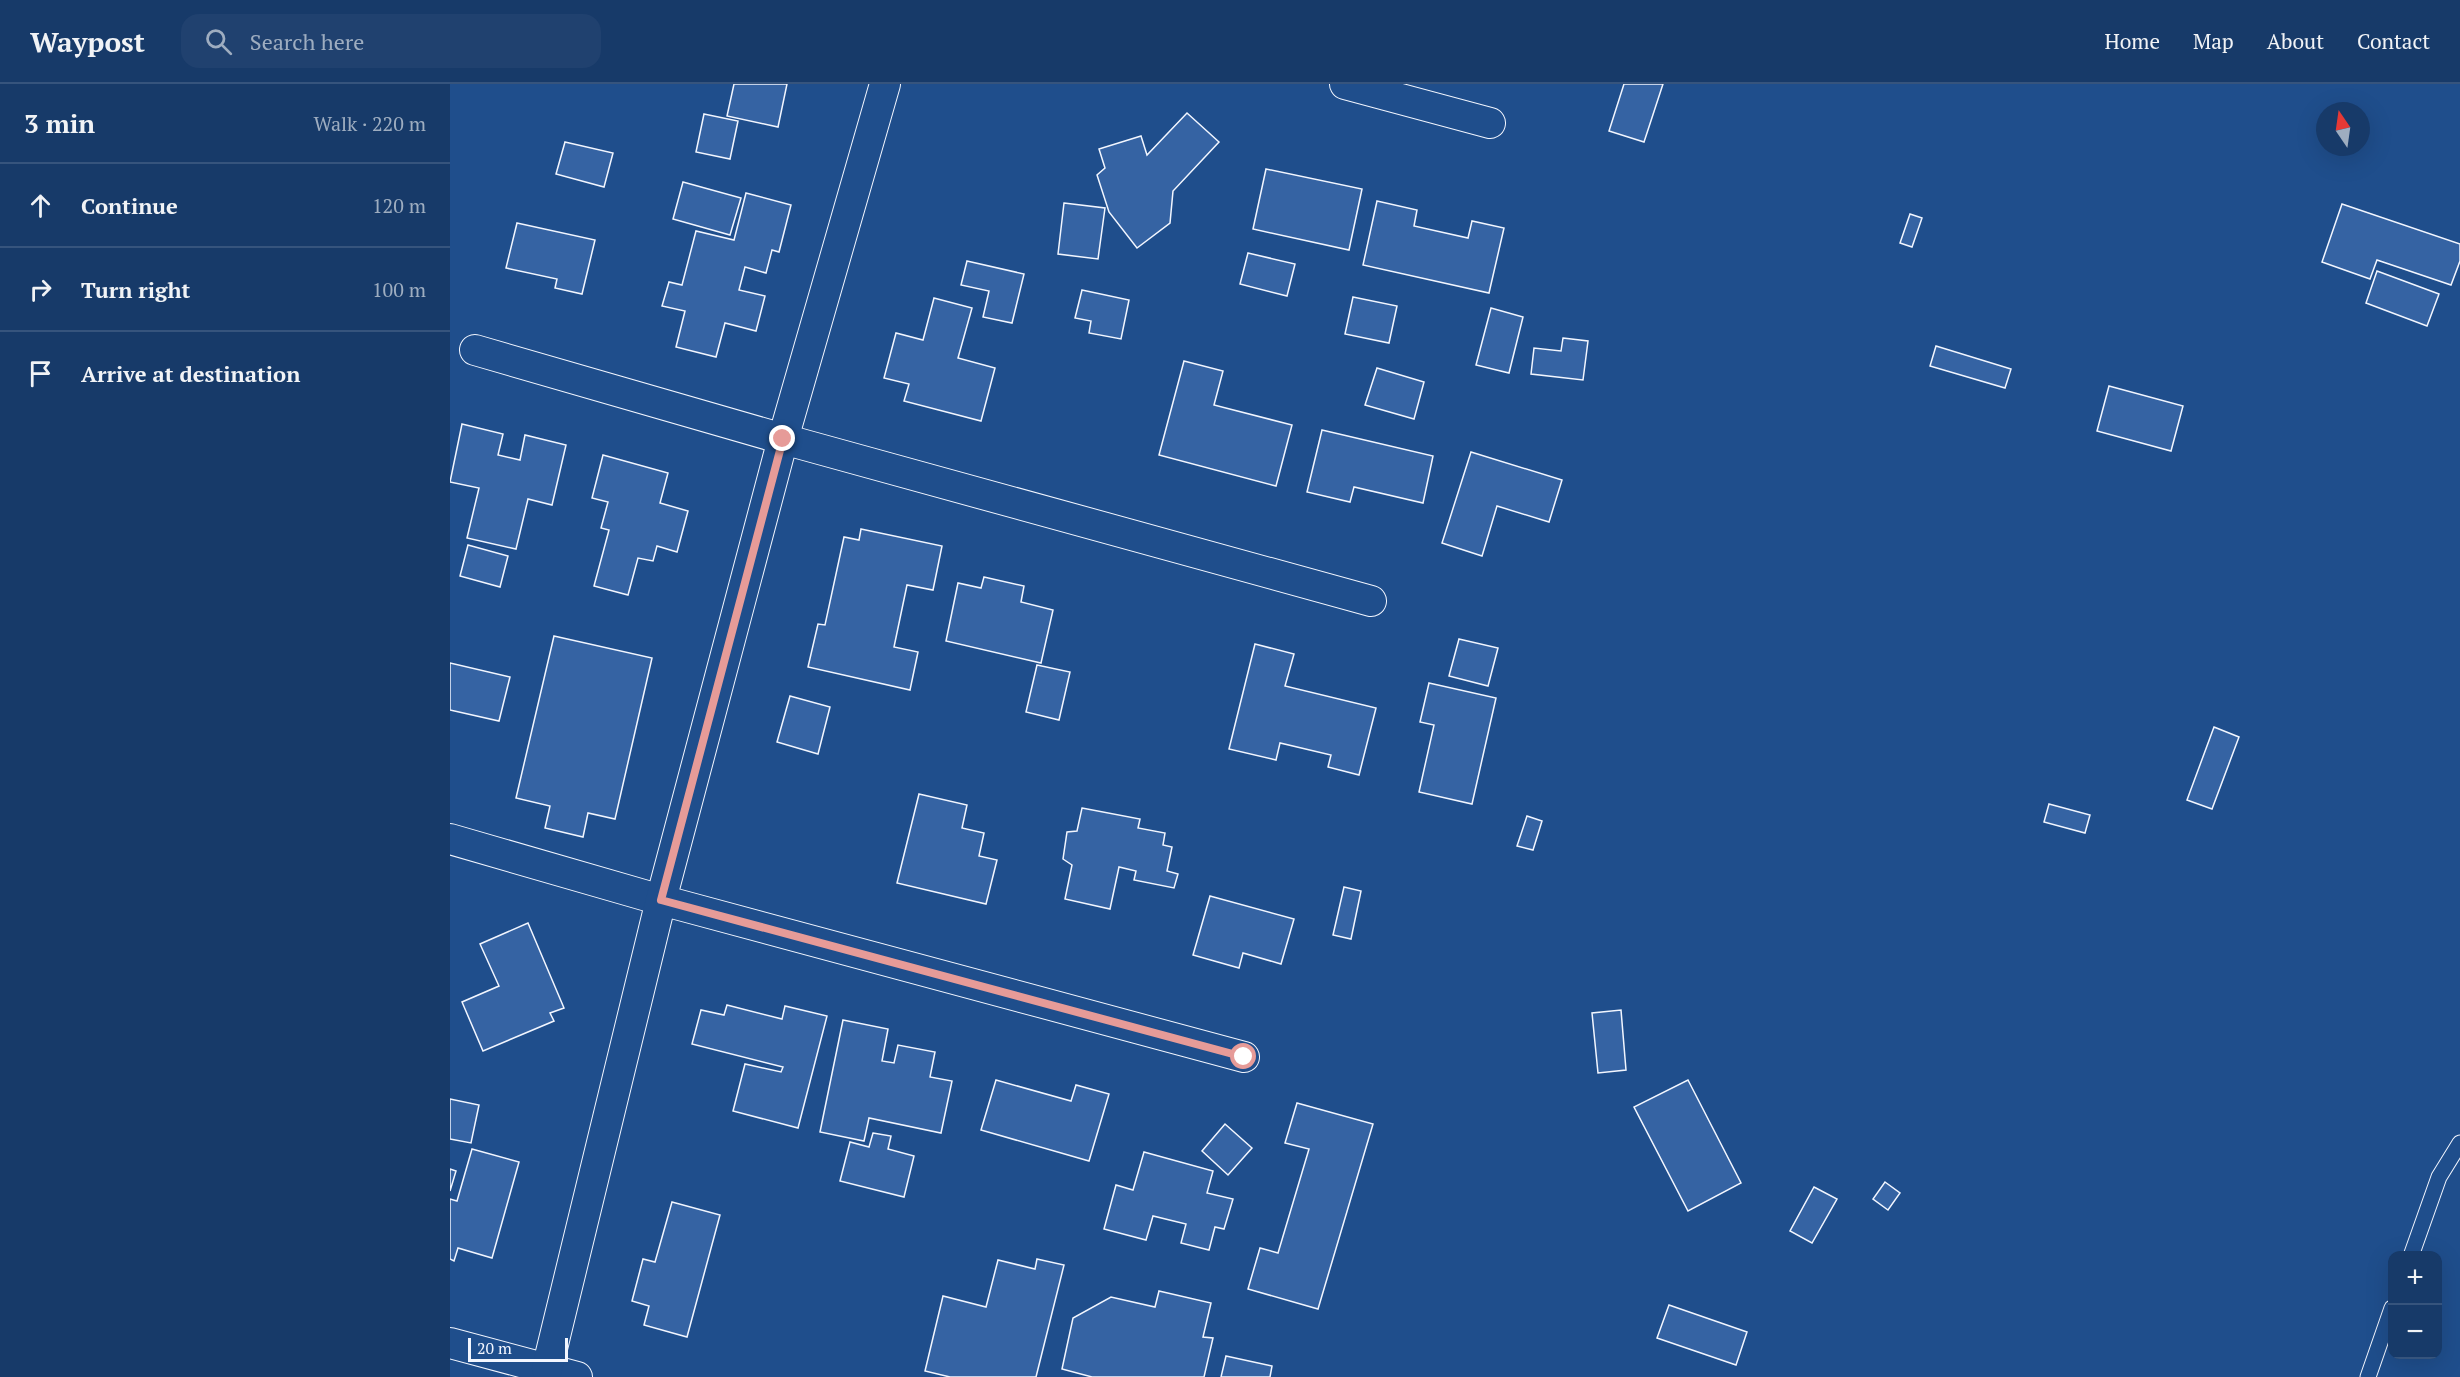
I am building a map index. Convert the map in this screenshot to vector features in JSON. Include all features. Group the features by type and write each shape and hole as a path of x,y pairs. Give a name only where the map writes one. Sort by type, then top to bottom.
{"street":[{"path":"547,1369 661,900 783,439 885,84"},
{"path":"1345,84 1490,123"},
{"path":"475,350 783,439 1371,601"},
{"path":"450,839 661,900 1244,1057"},
{"path":"450,1343 577,1377"}],"lane":[{"path":"2413,1251 2439,1177 2460,1143"},
{"path":"2368,1377 2388,1320"}],"building":[{"path":"734,84 787,84 778,127 727,116"},
{"path":"1624,84 1663,84 1644,142 1609,131"},
{"path":"1187,113 1219,142 1173,191 1170,223 1137,248 1109,212 1097,175 1105,168 1099,149 1141,136 1147,155"},
{"path":"704,114 738,121 730,159 696,152"},
{"path":"565,142 613,153 604,187 556,174"},
{"path":"1266,169 1362,189 1349,250 1253,229"},
{"path":"683,182 741,198 730,235 673,219"},
{"path":"746,193 791,205 779,252 772,250 766,273 745,267 739,290 765,296 756,331 725,323 716,357 676,347 685,311 662,306 669,282 682,285 696,231 734,240"},
{"path":"1377,201 1417,210 1414,226 1468,238 1472,221 1504,228 1489,293 1363,265"},
{"path":"1064,203 1105,208 1098,259 1058,254"},
{"path":"2342,204 2460,244 2460,261 2451,285 2377,260 2370,279 2322,262"},
{"path":"1910,214 1922,218 1912,247 1900,243"},
{"path":"517,223 595,240 582,294 555,288 557,279 506,268"},
{"path":"1248,253 1295,264 1287,296 1240,284"},
{"path":"967,261 1024,274 1012,323 983,317 989,291 961,285"},
{"path":"2377,271 2439,294 2427,326 2366,303"},
{"path":"1082,290 1129,300 1121,339 1089,333 1091,321 1075,318"},
{"path":"1353,297 1397,306 1389,343 1345,334"},
{"path":"934,298 972,308 958,358 995,368 981,421 904,401 909,384 884,378 896,333 923,340"},
{"path":"1491,308 1523,317 1509,373 1476,365"},
{"path":"1563,338 1588,341 1583,380 1531,374 1534,348 1561,351"},
{"path":"1936,346 2011,369 2005,388 1930,366"},
{"path":"1184,361 1223,371 1214,405 1292,425 1276,486 1159,455"},
{"path":"1377,368 1424,382 1414,419 1365,405"},
{"path":"2109,386 2183,406 2171,451 2097,431"},
{"path":"462,424 503,434 498,455 520,460 525,435 566,445 552,505 528,499 516,549 467,538 479,488 450,482"},
{"path":"1322,430 1433,456 1423,503 1354,487 1350,502 1307,492"},
{"path":"1471,452 1562,480 1549,522 1497,506 1482,556 1442,543"},
{"path":"603,455 668,473 660,503 688,511 677,552 657,546 653,561 638,558 628,595 594,586 609,530 601,528 608,502 592,498"},
{"path":"861,529 942,546 933,590 907,585 894,647 918,652 910,690 808,667 818,624 825,625 844,537 859,540"},
{"path":"468,545 508,556 500,587 460,576"},
{"path":"984,577 1024,586 1021,602 1053,610 1041,663 946,641 958,583 981,588"},
{"path":"554,636 652,658 615,819 588,813 583,837 545,828 550,806 516,798"},
{"path":"1459,639 1498,648 1488,686 1449,676"},
{"path":"1255,644 1294,654 1285,686 1376,708 1359,775 1328,767 1331,755 1280,743 1276,760 1229,749"},
{"path":"450,663 510,677 499,721 450,710"},
{"path":"1037,665 1070,672 1059,720 1026,712"},
{"path":"1429,683 1496,698 1472,804 1419,792 1434,725 1420,722"},
{"path":"790,696 830,707 818,754 777,742"},
{"path":"2214,727 2239,737 2212,809 2187,800"},
{"path":"919,794 967,805 962,828 984,833 979,856 997,860 986,904 897,883"},
{"path":"2049,804 2090,815 2085,833 2044,822"},
{"path":"1082,808 1140,819 1138,828 1165,833 1163,845 1172,847 1167,871 1178,874 1174,888 1134,880 1136,871 1119,867 1110,909 1065,899 1072,865 1063,859 1067,832 1077,831"},
{"path":"1527,816 1542,821 1533,850 1517,846"},
{"path":"1344,887 1361,891 1351,939 1333,935"},
{"path":"1210,896 1294,919 1281,964 1243,953 1239,968 1193,955"},
{"path":"528,923 564,1008 550,1013 554,1021 483,1051 462,1002 499,986 480,944"},
{"path":"727,1005 782,1019 785,1006 827,1016 798,1128 733,1111 745,1064 781,1072 783,1067 692,1044 701,1010 724,1015"},
{"path":"1621,1010 1626,1070 1598,1073 1592,1013"},
{"path":"843,1020 888,1029 882,1061 894,1063 898,1045 935,1052 930,1077 952,1081 941,1133 869,1118 864,1141 820,1132"},
{"path":"996,1080 1071,1101 1076,1085 1109,1094 1089,1161 981,1130"},
{"path":"1688,1080 1741,1183 1688,1211 1634,1107"},
{"path":"450,1099 479,1105 471,1143 450,1139"},
{"path":"1297,1103 1373,1124 1318,1309 1248,1289 1260,1248 1278,1253 1309,1149 1285,1143"},
{"path":"1225,1124 1252,1148 1228,1175 1202,1151"},
{"path":"873,1133 891,1136 888,1149 914,1156 904,1197 840,1181 850,1142 869,1147"},
{"path":"472,1149 519,1162 492,1258 458,1248 454,1261 450,1259 450,1199 457,1201"},
{"path":"1144,1152 1213,1171 1207,1193 1233,1199 1224,1229 1215,1227 1209,1250 1181,1243 1186,1224 1153,1216 1146,1240 1104,1229 1116,1185 1133,1190"},
{"path":"450,1169 456,1171 450,1191"},
{"path":"1885,1182 1900,1193 1888,1210 1873,1199"},
{"path":"1814,1187 1837,1199 1812,1243 1790,1231"},
{"path":"672,1202 720,1215 687,1337 644,1325 649,1306 632,1301 643,1259 655,1262"},
{"path":"1037,1259 1064,1265 1036,1377 950,1377 925,1371 943,1296 986,1307 998,1260 1035,1269"},
{"path":"1159,1291 1211,1303 1203,1337 1213,1338 1204,1377 1092,1377 1062,1369 1073,1318 1111,1297 1155,1307"},
{"path":"1669,1305 1747,1332 1736,1365 1657,1338"},
{"path":"1226,1356 1272,1366 1270,1377 1221,1377"}],"route":[{"path":"783,439 661,900 1244,1057"}]}
